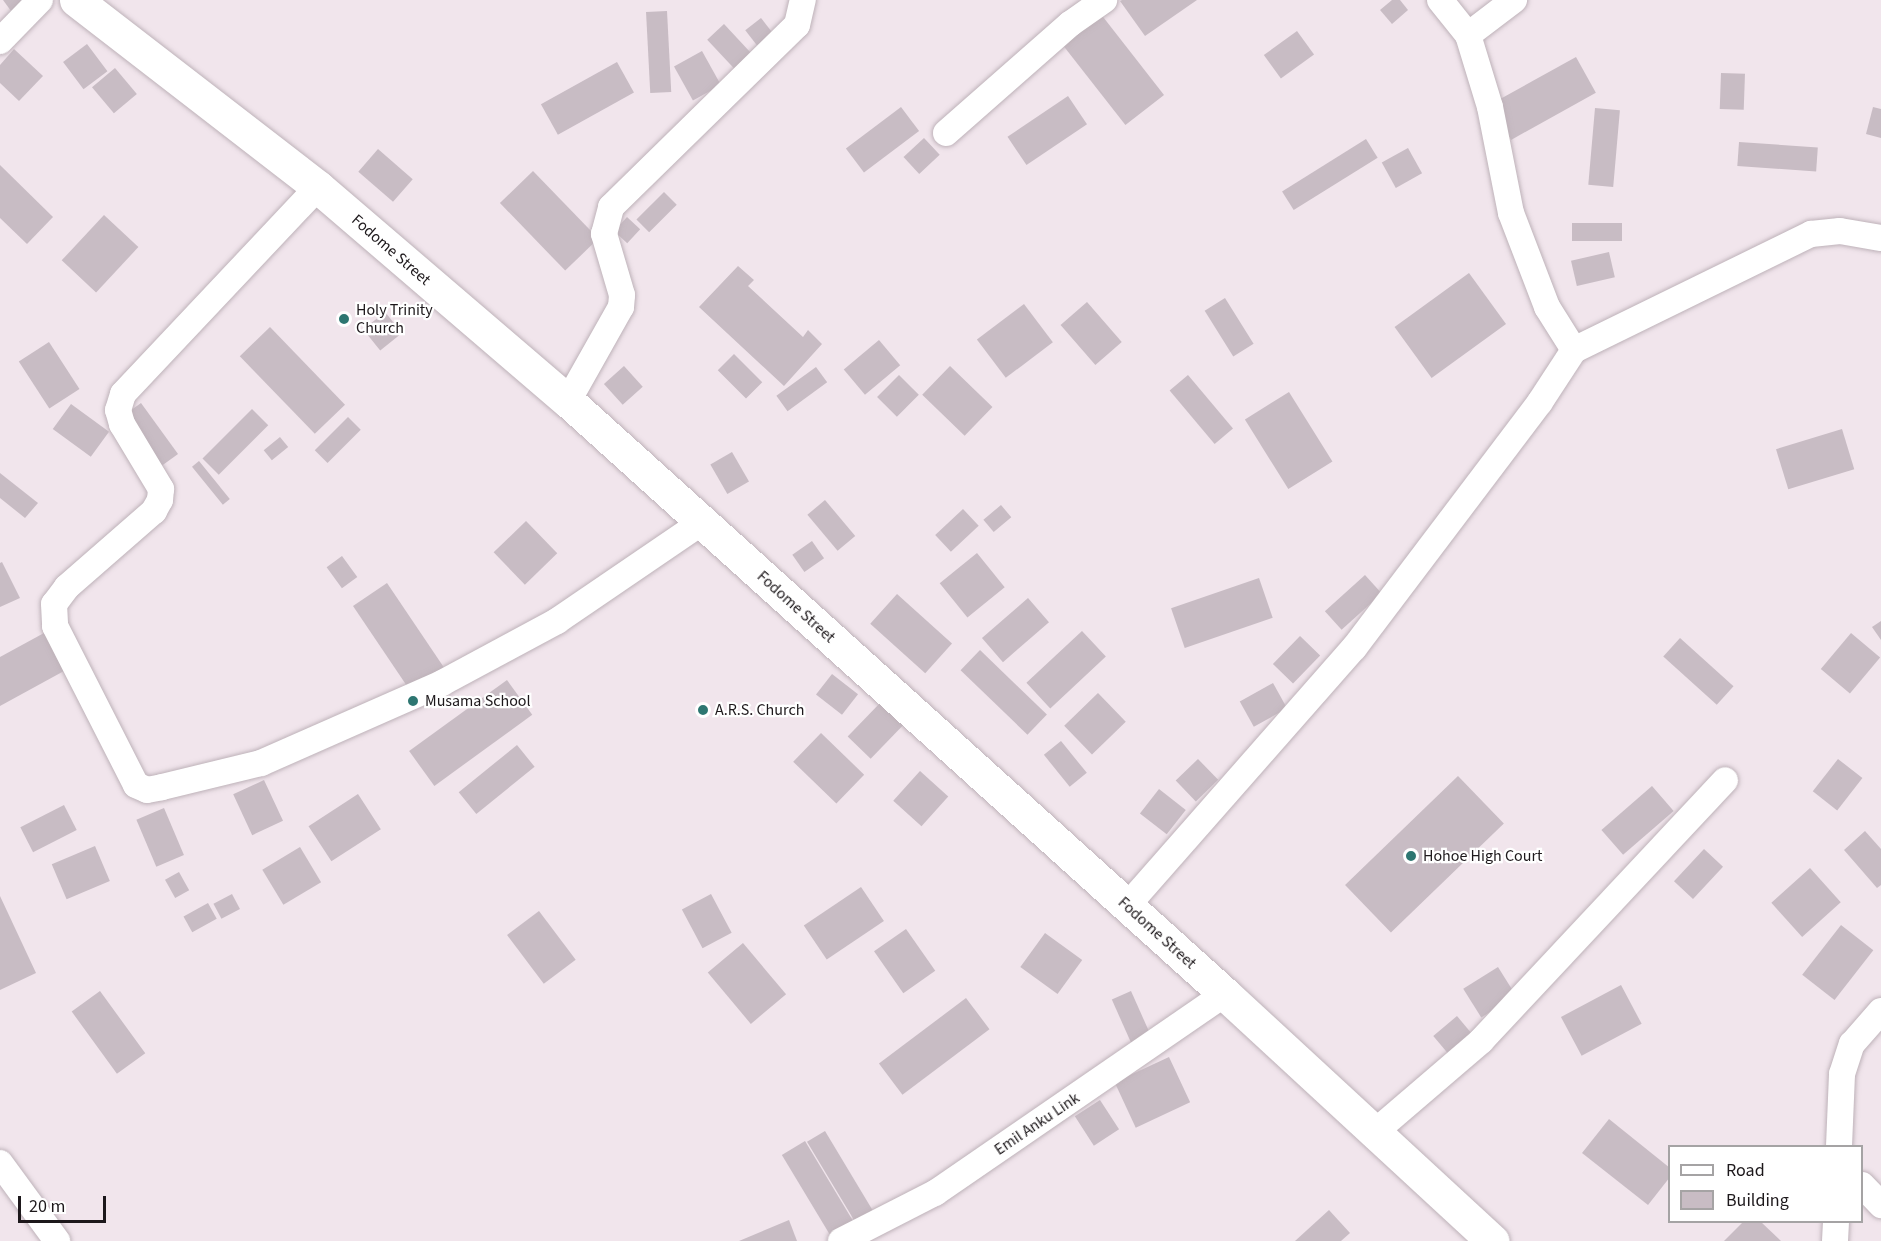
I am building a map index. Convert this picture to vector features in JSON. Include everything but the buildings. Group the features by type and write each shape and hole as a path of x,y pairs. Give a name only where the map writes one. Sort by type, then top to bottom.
{"street":[{"path":"0,41 40,0"},
{"name":"Fodome Street","path":"76,0 318,187 568,401 1225,994 1493,1241"},
{"path":"568,401 621,307 622,295 604,234 611,207 797,25 803,0"},
{"path":"946,133 1070,24 1104,0"},
{"path":"1440,0 1468,35 1490,107 1511,213 1546,307 1574,350"},
{"path":"1468,35 1514,0"},
{"path":"318,187 123,394 118,410 122,424 160,489 160,500 154,511 67,587 54,604 55,626 136,785 147,790 261,762 442,683 556,621 702,522"},
{"path":"1127,906 1354,648 1540,402 1574,350 1811,234 1840,231 1881,238"},
{"path":"1375,1132 1481,1041 1725,780"},
{"name":"Emil Anku Link","path":"841,1241 935,1192 1225,994"},
{"path":"1839,1145 1842,1074 1852,1044 1881,1011"},
{"path":"0,1163 57,1241"},
{"path":"1863,1186 1881,1205"},
{"path":"1835,1241 1836,1223"}],"place":[{"name":"Holy Trinity Church","path":"344,319"},
{"name":"Musama School","path":"413,701"},
{"name":"A.R.S. Church","path":"703,710"},
{"name":"Hohoe High Court","path":"1411,856"}]}
